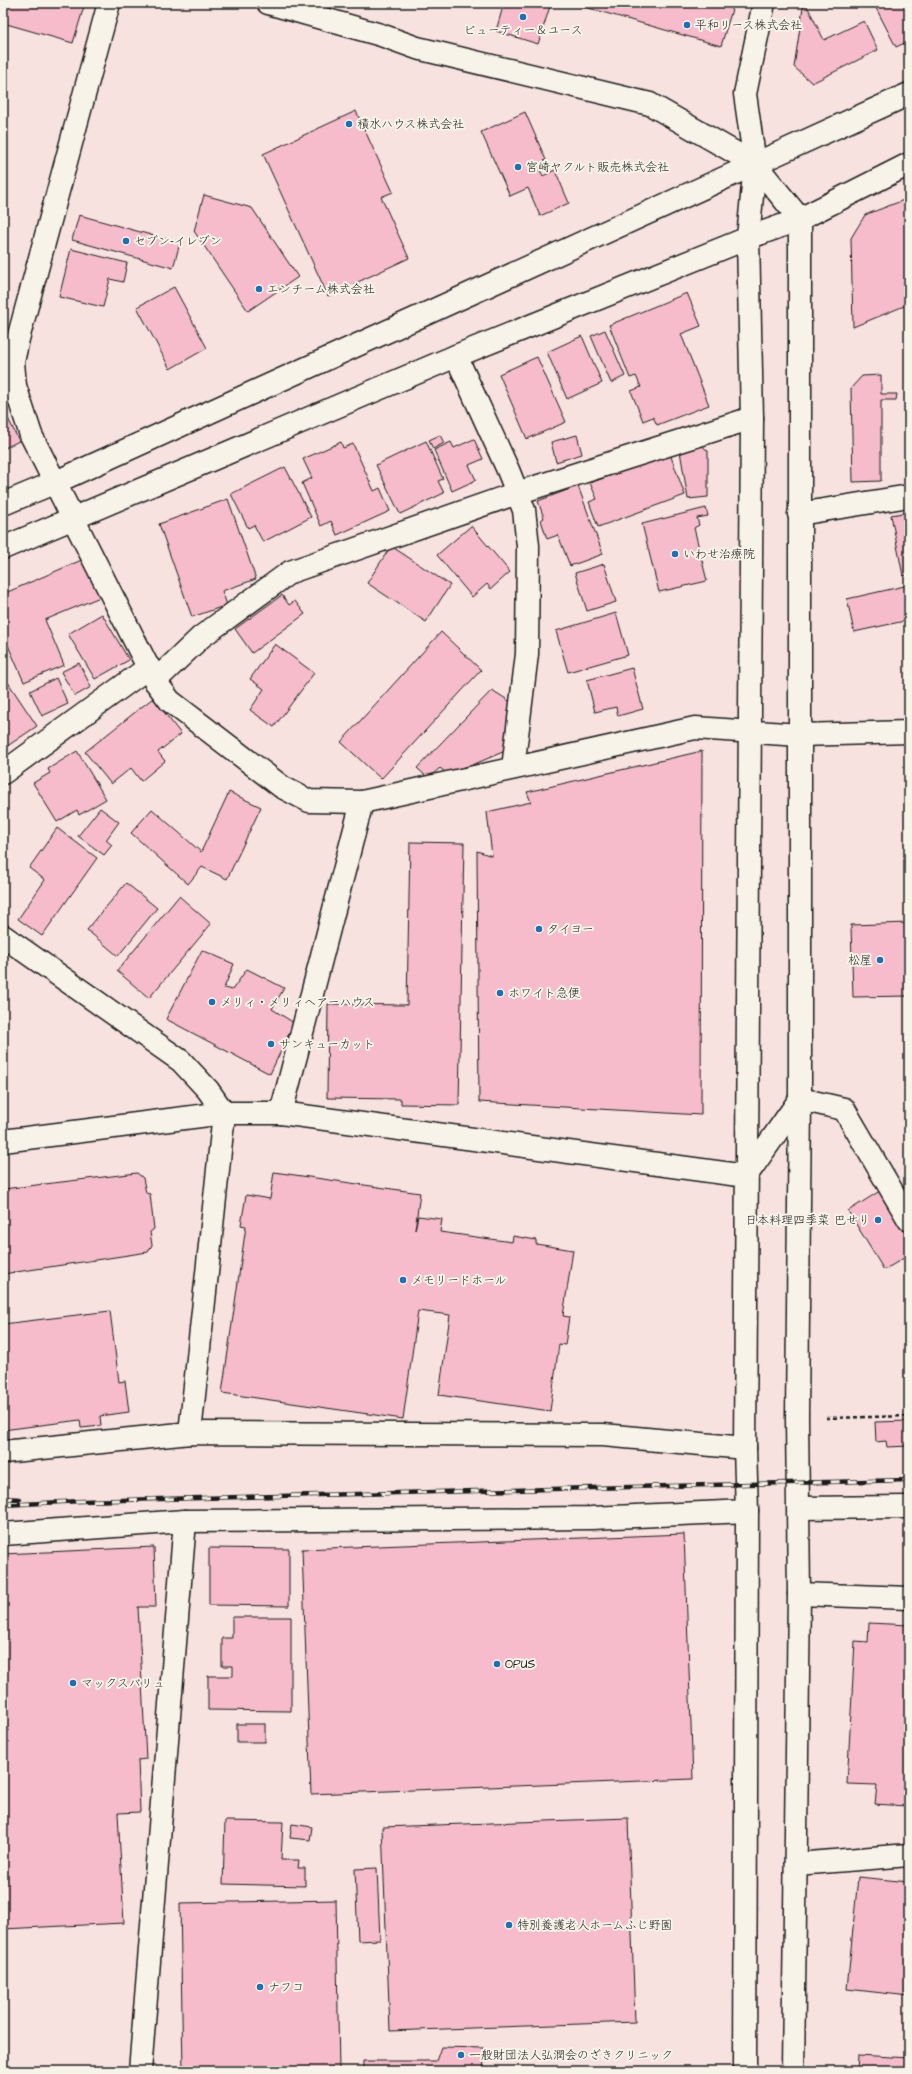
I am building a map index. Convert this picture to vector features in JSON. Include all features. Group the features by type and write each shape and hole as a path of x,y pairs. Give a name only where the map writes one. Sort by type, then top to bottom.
{"street":[{"path":"109,3 11,337 15,386 31,435 152,674 170,702 282,787 309,801 362,802 695,728 800,735 909,732"},
{"path":"268,3 381,35 417,48 650,104 755,164 800,219 799,1594 793,2071"},
{"path":"745,2071 747,1511 745,1448 746,1176 752,418 748,238 755,164 745,94 764,3"},
{"path":"3,504 56,482 909,94"},
{"path":"3,548 456,356 748,238 800,219 909,164"},
{"path":"456,356 524,510 528,546 527,654 513,768"},
{"path":"3,773 152,674 200,637 290,572 517,493 752,418"},
{"path":"799,514 909,496"},
{"path":"281,1113 362,802"},
{"path":"3,936 181,1061 208,1090 224,1113 190,1433"},
{"path":"746,1176 800,1099"},
{"path":"800,1099 844,1108 909,1220"},
{"path":"3,1141 224,1113 281,1113 746,1176"},
{"path":"3,1452 190,1433 603,1436 745,1448"},
{"path":"799,1508 909,1507"},
{"path":"3,1534 184,1521 591,1518 747,1511"},
{"path":"140,2071 184,1521"},
{"path":"799,1594 909,1598"},
{"path":"796,1864 909,1855"}],"path":[{"path":"798,1418 909,1416"}],"building":[{"path":"3,3 85,3 73,43 3,23"},
{"name":"ビューティー＆ユース","path":"504,3 551,3 538,44 496,31"},
{"name":"平和リース株式会社","path":"571,3 734,3 721,46"},
{"path":"882,3 909,3 909,41 896,47 875,6"},
{"path":"806,4 824,40 864,21 878,50 812,83 794,67 803,8"},
{"path":"356,111 393,192 381,197 409,258 328,296 263,154"},
{"name":"宮崎ヤクルト販売株式会社","path":"525,112 546,160 537,164 543,176 555,170 569,203 540,216 528,188 510,196 481,132"},
{"path":"204,195 252,208 298,277 248,311 194,231"},
{"path":"909,198 909,304 853,327 851,238 865,215"},
{"name":"セブン-イレブン","path":"79,215 180,243 173,268 72,240"},
{"path":"71,249 127,263 123,282 110,279 103,307 59,297"},
{"path":"174,287 207,348 170,369 137,307"},
{"path":"687,293 701,326 681,334 709,405 657,425 653,417 643,421 631,391 641,387 636,376 630,378 609,325"},
{"path":"605,330 625,376 611,383 591,336"},
{"path":"582,336 602,383 567,399 547,352"},
{"path":"537,357 566,422 527,439 499,374"},
{"path":"881,375 881,394 897,394 896,400 881,400 881,481 853,482 851,388 862,376"},
{"path":"3,408 19,441 3,449"},
{"path":"440,435 444,443 433,449 429,440"},
{"path":"577,435 582,454 556,462 551,442"},
{"path":"474,439 483,459 469,465 476,480 452,491 434,450 451,442 454,448"},
{"path":"426,441 443,479 438,481 444,493 400,514 376,465"},
{"path":"341,442 343,448 353,444 374,491 380,488 390,511 337,535 331,521 321,526 302,483 312,478 303,459"},
{"path":"699,443 708,451 708,497 688,499 680,451"},
{"path":"670,454 685,495 598,527 589,502 597,499 590,483"},
{"path":"285,467 311,517 263,542 254,525 248,528 231,494"},
{"path":"578,486 603,554 570,566 558,535 547,539 541,520 544,518 538,501"},
{"path":"228,499 256,579 222,591 227,605 192,617 159,524"},
{"name":"いわせ治療院","path":"706,508 708,516 697,518 699,525 694,528 707,581 659,592 642,524"},
{"path":"909,512 909,575 903,576 891,515"},
{"path":"471,526 510,572 491,589 487,584 472,597 437,555"},
{"path":"391,546 450,585 426,622 367,583"},
{"path":"84,559 100,597 45,620 64,665 24,682 7,643 3,645 3,594"},
{"path":"604,564 616,602 587,611 575,573"},
{"path":"909,585 909,620 854,632 847,599"},
{"path":"282,595 289,605 295,601 305,614 252,653 235,629"},
{"path":"616,613 628,655 568,672 556,631"},
{"path":"102,614 129,660 95,679 68,634"},
{"path":"441,632 481,670 381,779 341,742"},
{"path":"275,644 314,673 274,727 250,710 264,689 250,679"},
{"path":"79,663 91,687 75,696 61,672"},
{"path":"632,668 643,709 618,716 616,707 595,712 587,680"},
{"path":"3,675 37,726 3,749"},
{"path":"56,678 68,704 42,716 30,691"},
{"path":"492,690 514,704 505,751 449,775 440,768 428,778 417,768"},
{"path":"153,698 181,734 158,752 165,761 141,781 131,768 111,784 85,752"},
{"path":"77,751 106,799 79,815 77,810 57,822 33,783 50,773 48,769"},
{"path":"702,751 701,1115 479,1102 477,851 492,856 487,812 531,802 527,792"},
{"path":"229,792 261,807 227,879 202,867 188,884 131,833 152,809 201,852"},
{"path":"100,808 119,822 106,840 112,845 104,855 78,836"},
{"path":"57,828 97,858 42,936 18,919 45,880 29,868"},
{"path":"410,842 464,843 459,1105 401,1104 401,1099 327,1098 328,1004 407,1005"},
{"path":"126,883 157,908 118,956 87,930"},
{"path":"179,896 211,924 149,998 117,971"},
{"name":"松屋","path":"909,923 909,996 853,997 851,925"},
{"path":"202,950 234,964 224,988 232,990 247,969 284,988 272,1009 294,1023 270,1074 166,1019"},
{"name":"メモリードホール","path":"274,1172 420,1193 415,1230 418,1216 442,1219 440,1232 512,1242 513,1236 536,1240 536,1244 573,1250 563,1316 569,1317 565,1345 559,1344 550,1411 439,1395 450,1315 418,1311 403,1419 222,1393 246,1226 241,1225 246,1195 270,1199"},
{"path":"137,1173 143,1178 146,1193 150,1194 154,1229 150,1232 152,1245 148,1252 3,1274 3,1189"},
{"name":"日本料理四季菜 巴せり","path":"883,1189 909,1230 909,1255 884,1270 848,1211"},
{"path":"110,1311 119,1382 125,1381 129,1412 100,1416 101,1426 81,1428 80,1420 3,1430 3,1324"},
{"path":"909,1421 909,1446 887,1447 886,1441 876,1442 875,1422"},
{"name":"OPUS","path":"684,1534 693,1779 311,1794 302,1549"},
{"name":"マックスバリュ","path":"154,1547 156,1607 138,1607 146,1759 138,1760 140,1812 118,1813 124,1923 3,1929 3,1554"},
{"path":"209,1548 289,1549 289,1606 209,1605"},
{"path":"232,1617 291,1617 291,1711 208,1710 208,1676 233,1676 233,1666 222,1666 222,1638 232,1638"},
{"path":"869,1623 909,1625 909,1749 906,1806 875,1804 877,1785 847,1784 855,1641 868,1642"},
{"path":"237,1724 265,1724 265,1742 237,1742"},
{"name":"特別養護老人ホームふじ野園","path":"628,1818 635,2022 390,2031 382,1827"},
{"path":"225,1821 283,1822 281,1860 299,1860 298,1868 305,1868 305,1886 223,1884"},
{"path":"292,1824 312,1827 310,1840 290,1838"},
{"path":"377,1868 380,1940 358,1941 355,1869"},
{"path":"858,1877 909,1882 909,1996 847,1989"},
{"name":"ナフコ","path":"336,1900 339,2071 183,2071 180,1903"},
{"name":"一般財団法人弘潤会のざきクリニック","path":"441,2047 485,2048 483,2071 363,2071 363,2061 436,2061"},
{"path":"858,2055 909,2058 909,2071 857,2071"}],"railway":[{"path":"3,1505 82,1501 909,1480"},
{"path":"3,1498 20,1499"}],"place":[{"name":"ビューティー＆ユース","path":"523,17"},
{"name":"平和リース株式会社","path":"687,25"},
{"name":"積水ハウス株式会社","path":"349,124"},
{"name":"宮崎ヤクルト販売株式会社","path":"518,167"},
{"name":"セブン-イレブン","path":"126,241"},
{"name":"エンチーム株式会社","path":"259,289"},
{"name":"いわせ治療院","path":"675,554"},
{"name":"タイヨー","path":"539,929"},
{"name":"松屋","path":"880,960"},
{"name":"ホワイト急便","path":"500,993"},
{"name":"メリィ・メリィヘアーハウス","path":"212,1002"},
{"name":"サンキューカット","path":"271,1044"},
{"name":"日本料理四季菜 巴せり","path":"878,1220"},
{"name":"メモリードホール","path":"403,1280"},
{"name":"OPUS","path":"497,1664"},
{"name":"マックスバリュ","path":"73,1683"},
{"name":"特別養護老人ホームふじ野園","path":"509,1925"},
{"name":"ナフコ","path":"260,1987"},
{"name":"一般財団法人弘潤会のざきクリニック","path":"461,2055"}]}
